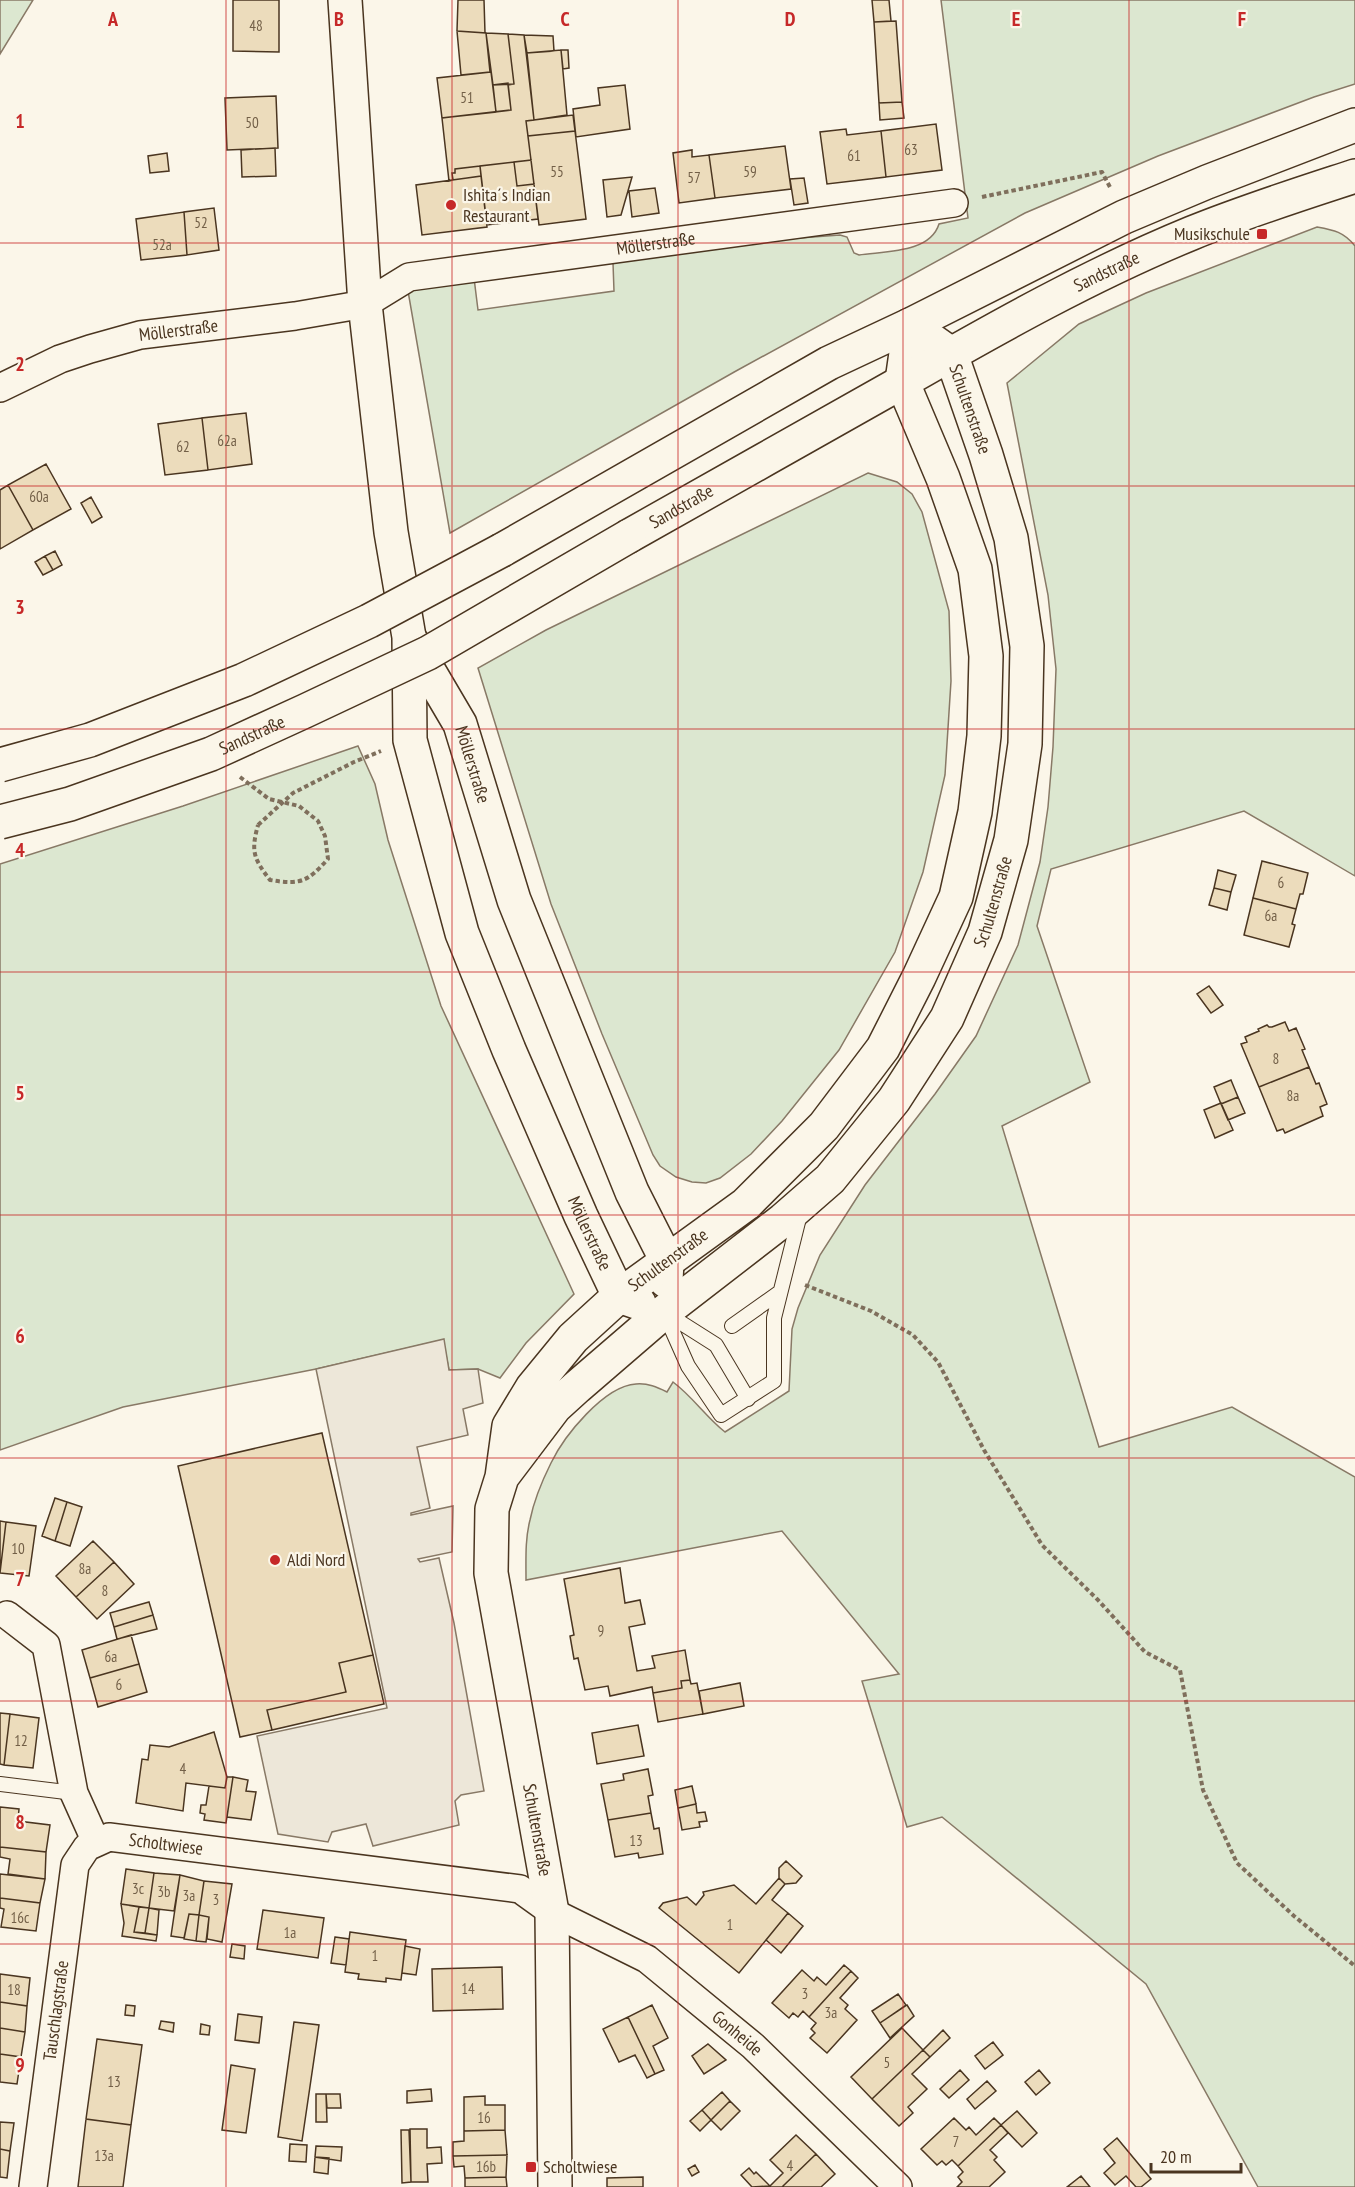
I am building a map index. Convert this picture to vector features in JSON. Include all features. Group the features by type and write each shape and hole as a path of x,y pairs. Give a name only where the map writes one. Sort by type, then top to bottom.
{"main road":[{"name":"Möllerstraße","path":"345,0 365,304 391,532 409,637 410,740 462,933 509,1050 618,1296"},
{"path":"0,765 90,740 244,681 369,621 502,549 819,368 910,325 1124,217 1207,182 1355,125"},
{"name":"Sandstraße","path":"0,822 70,804 211,754 428,653 629,536 1017,318 1190,234 1249,210 1355,176"},
{"path":"902,381 910,325"},
{"name":"Schultenstraße","path":"502,1477 555,1407 664,1312 803,1203 830,1179 894,1100 947,1018 986,932 1011,840 1025,744 1027,646 1011,538 986,455 951,354 910,325"},
{"name":"Schultenstraße","path":"555,2187 552,1912 491,1573 492,1509 502,1477 509,1426 532,1388 573,1338 618,1296 746,1204 824,1126 883,1048 919,978 956,897 975,812 984,736 986,656 975,570 943,478 902,381"},
{"name":"Möllerstraße","path":"409,637 460,724 514,900 632,1192 667,1261"},
{"path":"618,1296 664,1312 667,1261"}],"street":[{"name":"Möllerstraße","path":"0,388 60,359 90,348 140,335 295,316 365,304 410,277 954,203"},
{"path":"8,1615 46,1645 74,1793 96,1842"},
{"name":"Scholtwiese","path":"96,1842 109,1837 520,1889 552,1912"},
{"name":"Tauschlagstraße","path":"33,2187 75,1865 87,1847 96,1842"},
{"name":"Gonheide","path":"552,1912 647,1959 753,2046 898,2187"}],"lane":[{"path":"664,1312 688,1366 721,1415 774,1381 774,1318 803,1203"},
{"path":"732,1326 782,1286"},
{"path":"664,1312 716,1345 748,1399"},
{"path":"0,1784 74,1793"}],"path":[{"path":"954,203 1102,172 1124,217"},
{"path":"211,754 268,799 299,806 318,821 325,836 328,859 312,877 291,883 270,880 259,866 252,845 258,825 293,793 354,762"},
{"path":"782,1286 807,1286 871,1311 913,1335 938,1362 984,1450 1042,1545 1098,1600 1145,1652 1180,1670 1203,1790 1238,1863 1294,1916 1355,1966"}],"green space":[{"path":"0,0 33,0 0,54"},
{"path":"941,0 1355,0 1355,84 1314,97 1158,156 1025,213 736,371 450,533 408,291 474,278 478,310 614,291 613,263 746,242 840,235 847,237 854,253 859,255 906,249 927,241 939,224 968,218"},
{"path":"1317,227 1338,232 1355,246 1355,876 1244,811 1051,869 1037,926 1090,1082 1002,1126 1099,1447 1232,1407 1355,1477 1355,2187 1258,2187 1146,1984 942,1817 907,1827 862,1681 899,1674 782,1531 526,1580 526,1549 528,1527 534,1505 551,1463 565,1440 586,1414 611,1393 636,1384 652,1386 667,1392 673,1382 725,1432 789,1391 792,1329 798,1308 820,1255 865,1185 976,1036 1018,945 1040,862 1048,807 1056,669 1048,595 1007,383 1079,324 1146,293"},
{"path":"868,473 897,482 912,494 922,512 949,611 951,681 945,775 923,872 895,952 839,1050 782,1121 751,1154 720,1178 706,1183 692,1182 676,1177 660,1166 653,1155 602,1034 551,904 478,668 546,630"},
{"path":"358,746 375,784 388,840 441,1006 574,1294 526,1343 500,1378 478,1369 449,1370 443,1340 316,1369 123,1407 0,1450 0,864 183,806"}],"shaded area":[{"path":"444,1339 449,1370 478,1369 483,1403 463,1409 468,1435 417,1447 430,1508 411,1513 411,1515 453,1506 452,1552 418,1559 420,1562 439,1558 454,1623 484,1791 461,1795 455,1801 459,1825 373,1846 366,1824 332,1832 328,1842 278,1834 257,1736 387,1708 316,1369"}],"building":[{"path":"233,0 279,0 279,52 233,51"},
{"path":"458,0 484,0 485,33 457,31"},
{"path":"872,0 889,0 891,21 874,22"},
{"path":"896,21 902,102 879,103 874,22"},
{"path":"457,31 486,33 490,72 461,75"},
{"path":"486,33 508,34 514,84 493,85"},
{"path":"508,34 524,35 534,120 526,121 531,160 455,169 455,173 452,173 453,180 449,181 442,118 511,110 508,85 514,84"},
{"path":"524,35 553,36 554,51 527,53"},
{"path":"561,50 568,50 569,68 563,69"},
{"path":"561,50 567,115 534,120 527,53"},
{"path":"491,72 496,112 442,118 437,78"},
{"path":"508,83 511,110 496,112 493,85"},
{"path":"625,85 630,129 576,137 573,109 600,105 598,88"},
{"path":"276,96 278,148 227,150 225,98"},
{"path":"902,102 904,118 880,120 879,103"},
{"path":"573,115 575,131 528,136 526,121"},
{"path":"936,124 942,170 886,177 881,131"},
{"path":"846,129 847,135 881,131 886,177 827,184 820,132"},
{"path":"575,131 586,219 539,225 528,136"},
{"path":"785,146 791,189 715,198 709,155"},
{"path":"275,148 276,176 242,177 241,150"},
{"path":"692,150 692,157 709,155 715,198 679,203 673,153"},
{"path":"167,153 169,171 150,173 148,156"},
{"path":"531,160 534,184 517,186 514,162"},
{"path":"514,162 517,186 534,184 538,219 487,225 480,166"},
{"path":"480,166 481,176 453,180 452,173 455,173 455,169"},
{"name":"Ishita´s Indian Restaurant","path":"481,176 487,227 422,235 416,185"},
{"path":"632,177 621,215 607,217 603,180"},
{"path":"804,178 808,203 794,205 790,179"},
{"path":"655,188 659,213 632,217 629,191"},
{"path":"214,208 219,250 187,255 184,212"},
{"path":"184,212 187,255 141,260 136,219"},
{"path":"246,413 252,464 208,470 202,418"},
{"path":"202,418 208,470 165,475 158,424"},
{"path":"46,464 71,509 33,530 8,485"},
{"path":"8,485 33,530 0,549 0,490"},
{"path":"91,497 102,517 92,523 81,503"},
{"path":"55,551 62,565 53,570 45,556"},
{"path":"45,556 53,570 43,575 35,562"},
{"path":"1262,861 1308,873 1303,894 1300,894 1296,909 1253,898"},
{"path":"1218,870 1236,875 1231,892 1214,888"},
{"path":"1214,888 1231,892 1227,910 1209,905"},
{"path":"1253,898 1296,909 1292,924 1295,925 1289,947 1244,935"},
{"path":"1209,986 1223,1005 1211,1013 1197,994"},
{"path":"1285,1022 1289,1031 1296,1028 1305,1049 1302,1050 1309,1067 1259,1087 1241,1044 1247,1042 1245,1037 1259,1031 1258,1029"},
{"path":"1309,1067 1316,1084 1319,1083 1327,1104 1320,1107 1323,1116 1285,1133 1283,1129 1277,1131 1259,1087"},
{"path":"1231,1080 1238,1097 1221,1104 1214,1087"},
{"path":"1238,1097 1245,1113 1228,1120 1221,1104"},
{"path":"1221,1103 1233,1130 1215,1138 1204,1110"},
{"name":"Aldi Nord","path":"322,1433 373,1655 339,1663 346,1692 267,1710 272,1730 240,1737 178,1466"},
{"path":"55,1498 67,1502 55,1541 42,1536"},
{"path":"67,1502 82,1507 70,1546 55,1541"},
{"path":"0,1521 6,1522 0,1573"},
{"path":"6,1522 36,1526 29,1576 0,1573"},
{"path":"93,1541 114,1562 76,1597 56,1576"},
{"path":"114,1562 134,1584 97,1619 76,1597"},
{"path":"620,1568 625,1603 640,1600 645,1624 629,1627 637,1671 655,1668 652,1656 685,1650 690,1680 681,1681 682,1688 653,1693 652,1687 610,1696 608,1686 585,1690 578,1658 574,1659 570,1636 574,1635 564,1579"},
{"path":"149,1602 153,1615 114,1627 110,1613"},
{"path":"153,1615 157,1629 117,1639 114,1627"},
{"path":"131,1635 139,1664 90,1678 82,1650"},
{"path":"373,1655 384,1704 272,1730 267,1710 346,1692 339,1663"},
{"path":"139,1664 147,1692 98,1707 90,1678"},
{"path":"690,1680 691,1684 697,1683 703,1714 658,1722 653,1693 682,1688 681,1681"},
{"path":"740,1683 744,1706 703,1714 699,1691"},
{"path":"0,1713 10,1714 4,1765 0,1764"},
{"path":"10,1714 39,1718 33,1768 4,1765"},
{"path":"638,1725 644,1756 597,1764 592,1733"},
{"path":"214,1732 227,1777 225,1788 186,1783 183,1811 136,1803 142,1759 148,1760 150,1745 169,1747"},
{"path":"648,1769 653,1795 648,1796 651,1813 608,1820 601,1784 624,1780 623,1774"},
{"path":"227,1777 233,1777 226,1823 204,1820 205,1814 200,1813 201,1805 206,1805 209,1786 225,1788"},
{"path":"233,1777 248,1780 246,1791 256,1792 251,1820 227,1817"},
{"path":"692,1786 696,1804 678,1808 675,1790"},
{"path":"696,1804 697,1813 705,1812 707,1821 699,1822 700,1827 682,1830 678,1808"},
{"path":"0,1807 19,1809 18,1821 50,1825 46,1852 0,1847"},
{"path":"651,1813 654,1829 659,1828 663,1854 639,1858 638,1853 615,1857 608,1820"},
{"path":"0,1847 46,1852 45,1879 8,1874 10,1859 0,1857"},
{"path":"786,1861 802,1876 796,1883 785,1884 779,1878 779,1868"},
{"path":"126,1869 154,1873 149,1908 121,1904"},
{"path":"154,1873 180,1875 174,1911 149,1908"},
{"path":"0,1874 45,1879 40,1903 0,1898"},
{"path":"180,1875 204,1881 199,1915 189,1914 184,1938 171,1936"},
{"path":"779,1878 785,1884 772,1900 788,1913 739,1973 659,1908 663,1903 687,1897 696,1905 704,1895 703,1892 734,1885 756,1904"},
{"path":"204,1881 232,1884 222,1942 207,1939 209,1917 199,1915"},
{"path":"0,1898 40,1903 36,1931 1,1927 4,1909 0,1908"},
{"path":"121,1904 139,1907 134,1932 157,1935 156,1941 122,1936 124,1923"},
{"path":"139,1907 149,1908 145,1933 134,1932"},
{"path":"149,1908 159,1910 157,1935 145,1933"},
{"path":"263,1910 324,1918 318,1958 257,1949"},
{"path":"788,1913 803,1926 781,1953 766,1940"},
{"path":"189,1914 199,1915 196,1941 184,1939"},
{"path":"199,1915 209,1917 206,1942 196,1941"},
{"path":"350,1932 406,1940 401,1980 386,1978 386,1982 358,1979 359,1974 345,1972"},
{"path":"335,1937 349,1939 346,1965 331,1963"},
{"path":"232,1944 245,1946 244,1959 230,1957"},
{"path":"405,1946 420,1949 416,1975 402,1973"},
{"path":"844,1965 851,1971 809,2017 803,2011 798,2017 793,2013 789,2018 772,2003 802,1970 814,1981 817,1977 826,1985"},
{"path":"502,1967 503,2009 433,2011 432,1969"},
{"path":"851,1971 858,1978 840,1998 848,2005 845,2009 857,2020 827,2053 810,2038 815,2033 811,2029 816,2023 809,2017"},
{"path":"0,1974 30,1978 27,2006 0,2002"},
{"path":"898,1994 906,2005 880,2023 872,2011"},
{"path":"0,2002 27,2006 25,2032 0,2028"},
{"path":"126,2005 135,2006 134,2016 125,2015"},
{"path":"652,2005 668,2038 653,2046 664,2070 655,2074 628,2017"},
{"path":"907,2005 914,2016 890,2038 880,2023"},
{"path":"238,2014 262,2017 259,2043 235,2040"},
{"path":"628,2017 655,2074 647,2078 635,2055 619,2062 603,2029"},
{"path":"161,2021 174,2023 173,2032 159,2029"},
{"path":"294,2022 319,2025 302,2141 278,2137"},
{"path":"201,2024 210,2026 209,2035 200,2034"},
{"path":"0,2028 25,2032 21,2057 0,2054"},
{"path":"902,2028 923,2050 872,2099 851,2077"},
{"path":"943,2030 950,2038 930,2057 923,2050"},
{"path":"97,2039 142,2045 131,2125 86,2119"},
{"path":"993,2042 1003,2055 985,2069 975,2056"},
{"path":"708,2044 726,2060 704,2074 692,2056"},
{"path":"923,2050 930,2057 912,2074 927,2089 908,2107 913,2113 899,2126 872,2099"},
{"path":"0,2054 21,2057 17,2084 0,2082"},
{"path":"231,2065 255,2069 246,2133 222,2130"},
{"path":"960,2070 969,2080 949,2098 940,2089"},
{"path":"1039,2070 1050,2083 1036,2095 1025,2082"},
{"path":"987,2081 996,2091 975,2109 967,2099"},
{"path":"431,2089 432,2101 407,2103 407,2091"},
{"path":"722,2092 730,2101 711,2120 702,2110"},
{"path":"316,2094 326,2094 327,2122 316,2122"},
{"path":"326,2094 340,2094 341,2108 327,2108"},
{"path":"485,2096 485,2105 505,2105 505,2130 464,2131 464,2097"},
{"path":"730,2101 740,2111 721,2130 711,2120"},
{"path":"702,2110 711,2120 700,2131 690,2121"},
{"path":"1017,2111 1037,2133 1022,2147 1001,2125"},
{"path":"954,2118 966,2130 969,2127 976,2135 994,2118 1001,2125 958,2166 952,2160 946,2165 942,2161 937,2165 921,2149"},
{"path":"86,2119 131,2125 123,2187 78,2187"},
{"path":"0,2122 14,2123 10,2151 0,2149"},
{"path":"1001,2125 1008,2133 990,2150 997,2157 994,2160 1005,2172 989,2187 957,2187 962,2182 958,2177 963,2172 958,2166"},
{"path":"410,2129 427,2129 427,2148 441,2147 442,2163 427,2164 428,2182 411,2182"},
{"path":"401,2130 409,2130 411,2182 402,2183"},
{"path":"505,2130 507,2155 453,2156 453,2142 464,2141 464,2131"},
{"path":"796,2135 816,2154 782,2187 769,2187 783,2173 770,2160"},
{"path":"1117,2138 1151,2179 1141,2187 1136,2187 1126,2176 1115,2185 1104,2173 1115,2163 1104,2149"},
{"path":"290,2144 307,2145 306,2162 289,2161"},
{"path":"316,2146 342,2147 341,2161 315,2157"},
{"path":"0,2149 10,2151 7,2178 0,2177"},
{"path":"816,2154 835,2174 821,2187 782,2187"},
{"path":"507,2155 506,2177 465,2178 464,2166 454,2167 453,2156"},
{"path":"315,2157 329,2158 328,2174 314,2172"},
{"path":"695,2165 699,2172 692,2176 688,2169"},
{"path":"749,2168 770,2186 752,2187 741,2175"},
{"path":"1081,2176 1090,2187 1067,2187"},
{"path":"506,2177 507,2187 465,2187 465,2178"},
{"path":"643,2177 643,2187 607,2187 607,2178"}],"place":[{"name":"Ishita´s Indian Restaurant","path":"451,205"},
{"name":"Musikschule","path":"1262,234"},
{"name":"Aldi Nord","path":"275,1560"},
{"name":"Scholtwiese","path":"531,2167"}]}
